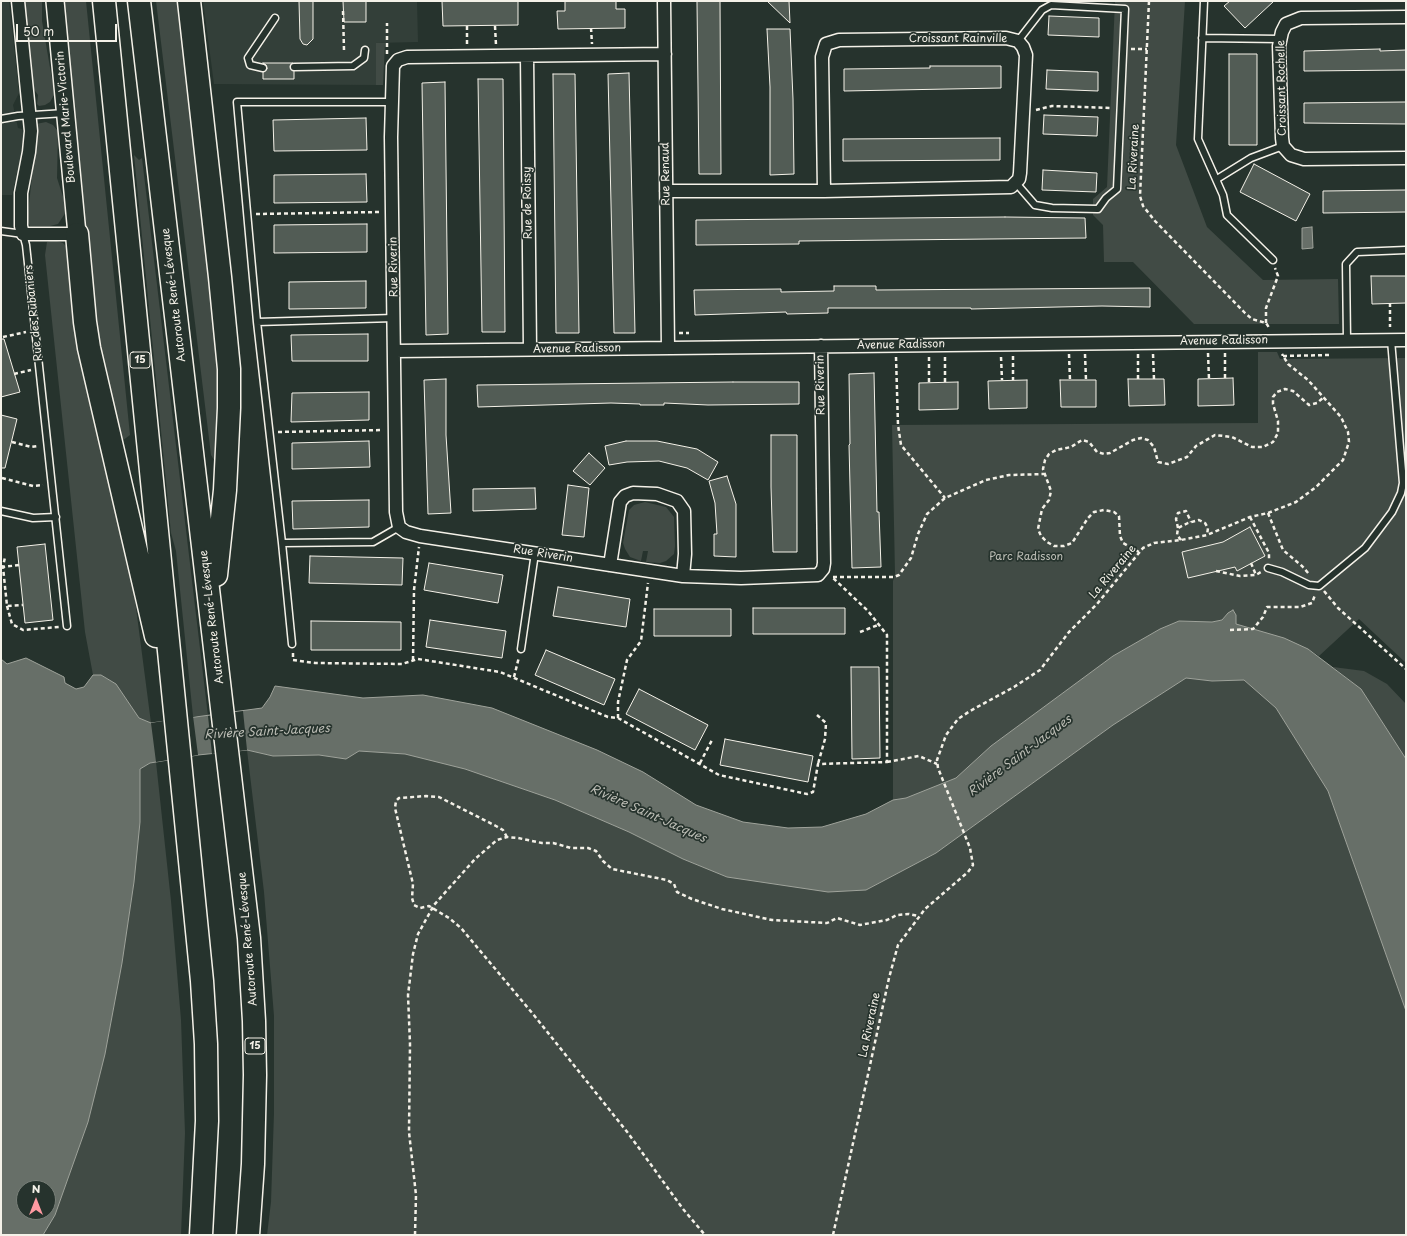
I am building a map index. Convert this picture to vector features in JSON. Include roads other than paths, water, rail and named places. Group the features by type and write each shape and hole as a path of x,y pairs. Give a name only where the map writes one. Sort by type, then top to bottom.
{"highway":[{"name":"15","path":"104,1 196,912 205,1025 207,1121 201,1235"},
{"name":"Autoroute René-Lévesque","path":"139,1 246,910 254,1021 255,1129 248,1235"},
{"path":"189,1 229,369 229,408 225,490 212,616"},
{"path":"77,234 85,322 90,348 176,719"}],"main road":[{"name":"Boulevard Marie-Victorin","path":"55,1 77,234"}],"street":[{"name":"Rue des Rubaniers","path":"18,1 30,115 29,152 21,193 20,219 23,234"},
{"name":"Rue Renaud","path":"664,1 668,348"},
{"name":"Croissant Rochelle","path":"1406,17 1301,18 1286,24 1280,39 1281,130 1283,146 1291,155 1304,159 1406,158"},
{"name":"Croissant Rainville","path":"824,191 822,57 826,44 839,40 1006,38 1018,41 1024,46 1026,55 1020,173 1016,183"},
{"name":"Rue Riverin","path":"665,54 407,57 398,60 392,69 391,102 396,512 399,527 406,532 420,536 684,576 714,578 818,575 823,569 820,346"},
{"name":"Rue de Roissy","path":"527,56 530,349"},
{"path":"666,191 824,191 1004,188 1011,187 1016,183"},
{"path":"23,234 77,234"},
{"name":"Avenue Radisson","path":"395,351 1406,340"},
{"path":"610,565 620,502 625,496 633,493 657,494 677,501 684,511 684,576"}],"lane":[{"path":"1204,1 1198,139 1223,195 1227,215 1273,260"},
{"path":"1016,183 1035,205 1052,208 1098,209 1106,198 1117,189 1124,8 1051,5 1042,10 1018,41"},
{"path":"263,68 250,65 248,58 276,18"},
{"path":"1202,38 1280,39"},
{"path":"294,67 353,66 364,58 364,50"},
{"path":"292,644 257,322 237,102 391,102"},
{"path":"1,119 30,115 65,113"},
{"path":"1217,180 1251,158 1283,146"},
{"path":"1,231 23,234"},
{"name":"Rue des Rubaniers","path":"23,234 28,254 68,626"},
{"path":"1347,340 1346,264 1357,252 1406,250"},
{"path":"257,322 394,318"},
{"path":"1268,568 1282,572 1309,585 1319,586 1365,548 1392,512 1401,493 1402,483 1391,340"},
{"path":"1,511 34,518 56,517"},
{"path":"282,543 373,542 399,527"},
{"path":"521,649 535,553"}],"water":[{"path":"1312,227 1313,248 1302,249 1302,228"},
{"name":"Rivière Saint-Jacques","path":"1233,610 1236,615 1236,624 1284,638 1308,649 1361,689 1406,759 1406,1011 1328,791 1276,708 1244,680 1212,681 1186,678 1113,725 936,853 866,890 828,892 727,877 683,859 629,832 555,800 465,769 405,754 359,751 346,759 319,755 273,756 247,750 198,755 150,763 140,769 140,822 134,882 122,963 105,1054 88,1122 56,1212 56,1180 16,1180 16,1220 52,1220 43,1235 1,1235 1,659 7,664 26,658 64,677 65,683 76,689 84,687 93,675 101,675 116,684 139,718 151,723 262,708 270,697 275,686 363,698 423,695 492,708 597,750 643,772 696,805 743,822 788,828 822,827 866,814 893,800 906,798 956,778 991,746 1113,656 1160,629 1179,621 1212,622 1222,620"}],"park label":[{"name":"Parc Radisson","path":"1026,557"}]}
